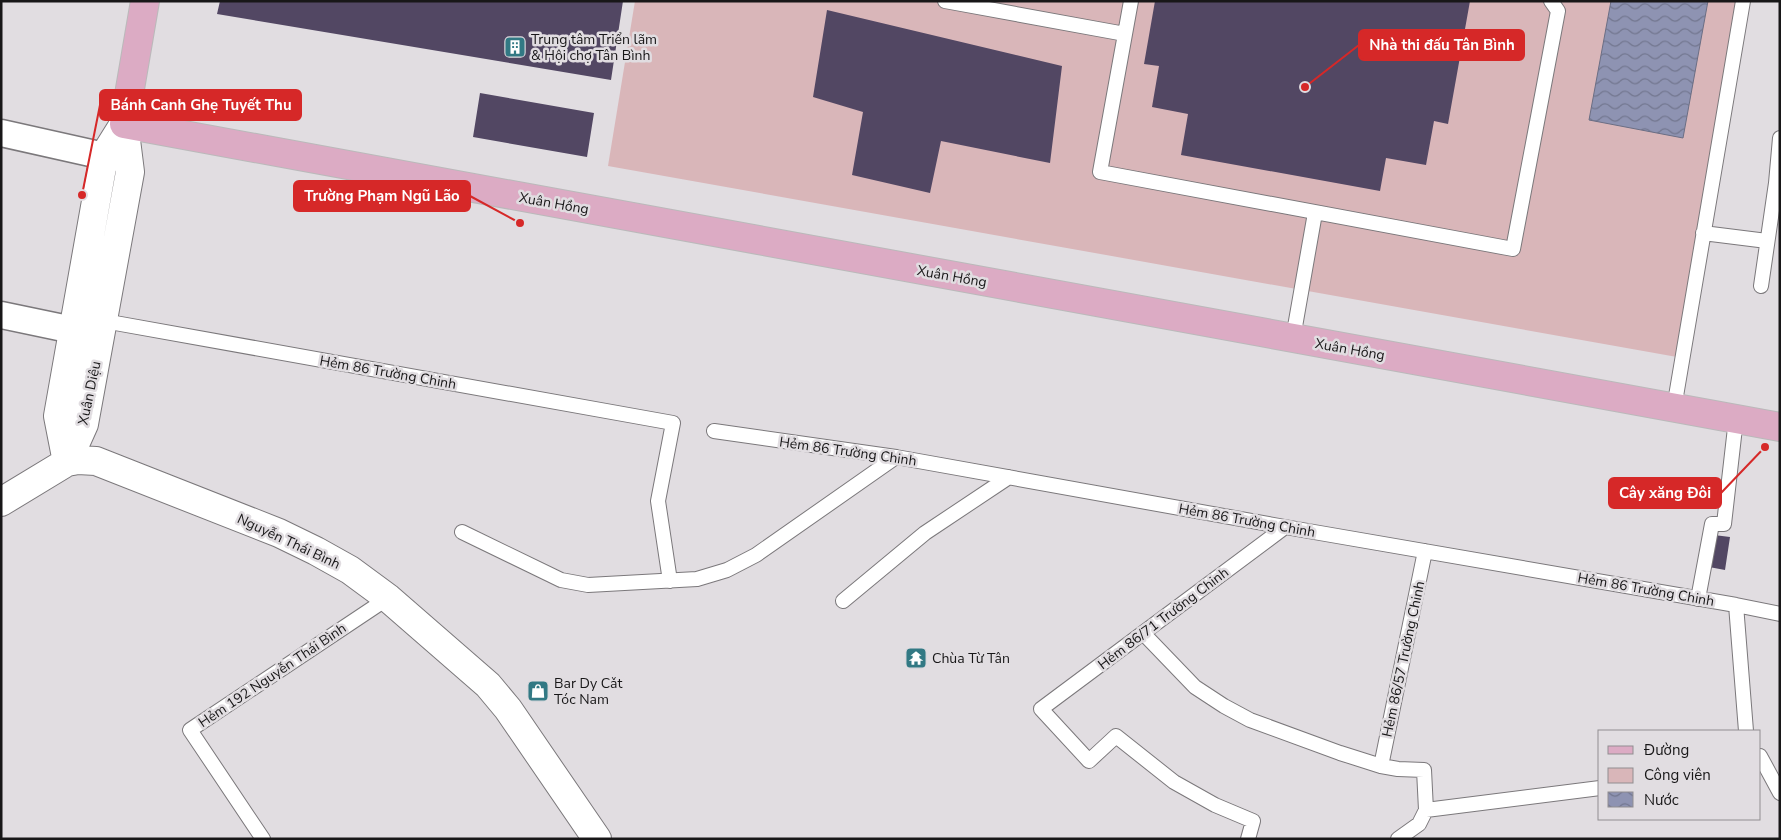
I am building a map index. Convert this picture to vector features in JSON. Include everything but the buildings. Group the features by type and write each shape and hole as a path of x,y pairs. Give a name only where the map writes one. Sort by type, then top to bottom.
{"main road":[{"name":"Xuân Diệu","path":"124,124 145,1"},
{"name":"Xuân Hồng","path":"124,124 1780,427"}],"street":[{"name":"Xuân Diệu","path":"67,462 58,416 104,156 124,124"},
{"name":"Xuân Diệu","path":"67,462 84,424 130,172 124,124"},
{"path":"1,133 104,156"},
{"path":"1,315 73,330"},
{"name":"Nguyễn Thái Bình","path":"1,502 67,462 78,460 96,461 279,534 316,551 350,570 388,598 488,685 508,709 597,839"}],"lane":[{"path":"945,1 1125,34"},
{"path":"1131,1 1100,172 1513,249 1558,10 1551,1"},
{"path":"1674,408 1743,1"},
{"path":"1761,286 1778,182 1780,138"},
{"path":"1294,338 1315,213"},
{"path":"1703,233 1767,241"},
{"name":"Hẻm 86 Trường Chinh","path":"104,321 673,423 658,501 670,581"},
{"path":"1698,598 1712,524 1724,524 1736,419"},
{"name":"Hẻm 86 Trường Chinh","path":"714,431 896,457 1780,614"},
{"path":"462,532 561,580 588,585 697,579 726,570 756,555 896,457"},
{"path":"843,601 925,533 1009,477"},
{"name":"Hẻm 86/71 Trường Chinh","path":"1248,839 1253,821 1215,805 1174,782 1116,736 1089,761 1042,709 1285,527"},
{"name":"Hẻm 86/57 Trường Chinh","path":"1381,766 1425,551"},
{"name":"Hẻm 192 Nguyễn Thái Bình","path":"263,839 190,730 388,598"},
{"path":"1736,605 1746,730"},
{"path":"1142,633 1195,687 1250,720 1381,766 1424,770 1426,810 1418,824 1398,839"},
{"path":"1761,758 1780,793"},
{"path":"1426,810 1598,788"}],"green space":[{"path":"635,1 1739,1 1677,357 608,166"}],"water":[{"path":"1611,1 1708,1 1683,138 1589,120"}],"place":[{"name":"Trung tâm Triển lãm & Hội chợ Tân Bình","path":"515,47"},
{"name":"Nhà thi đấu Tân Bình","path":"1305,87"},
{"name":"Bánh Canh Ghẹ Tuyết Thu","path":"82,195"},
{"name":"Trường Phạm Ngũ Lão","path":"520,223"},
{"name":"Cây xăng Đôi","path":"1765,447"},
{"name":"Chùa Từ Tân","path":"916,658"},
{"name":"Bar Dy Cǎt Tóc Nam","path":"538,691"}]}
